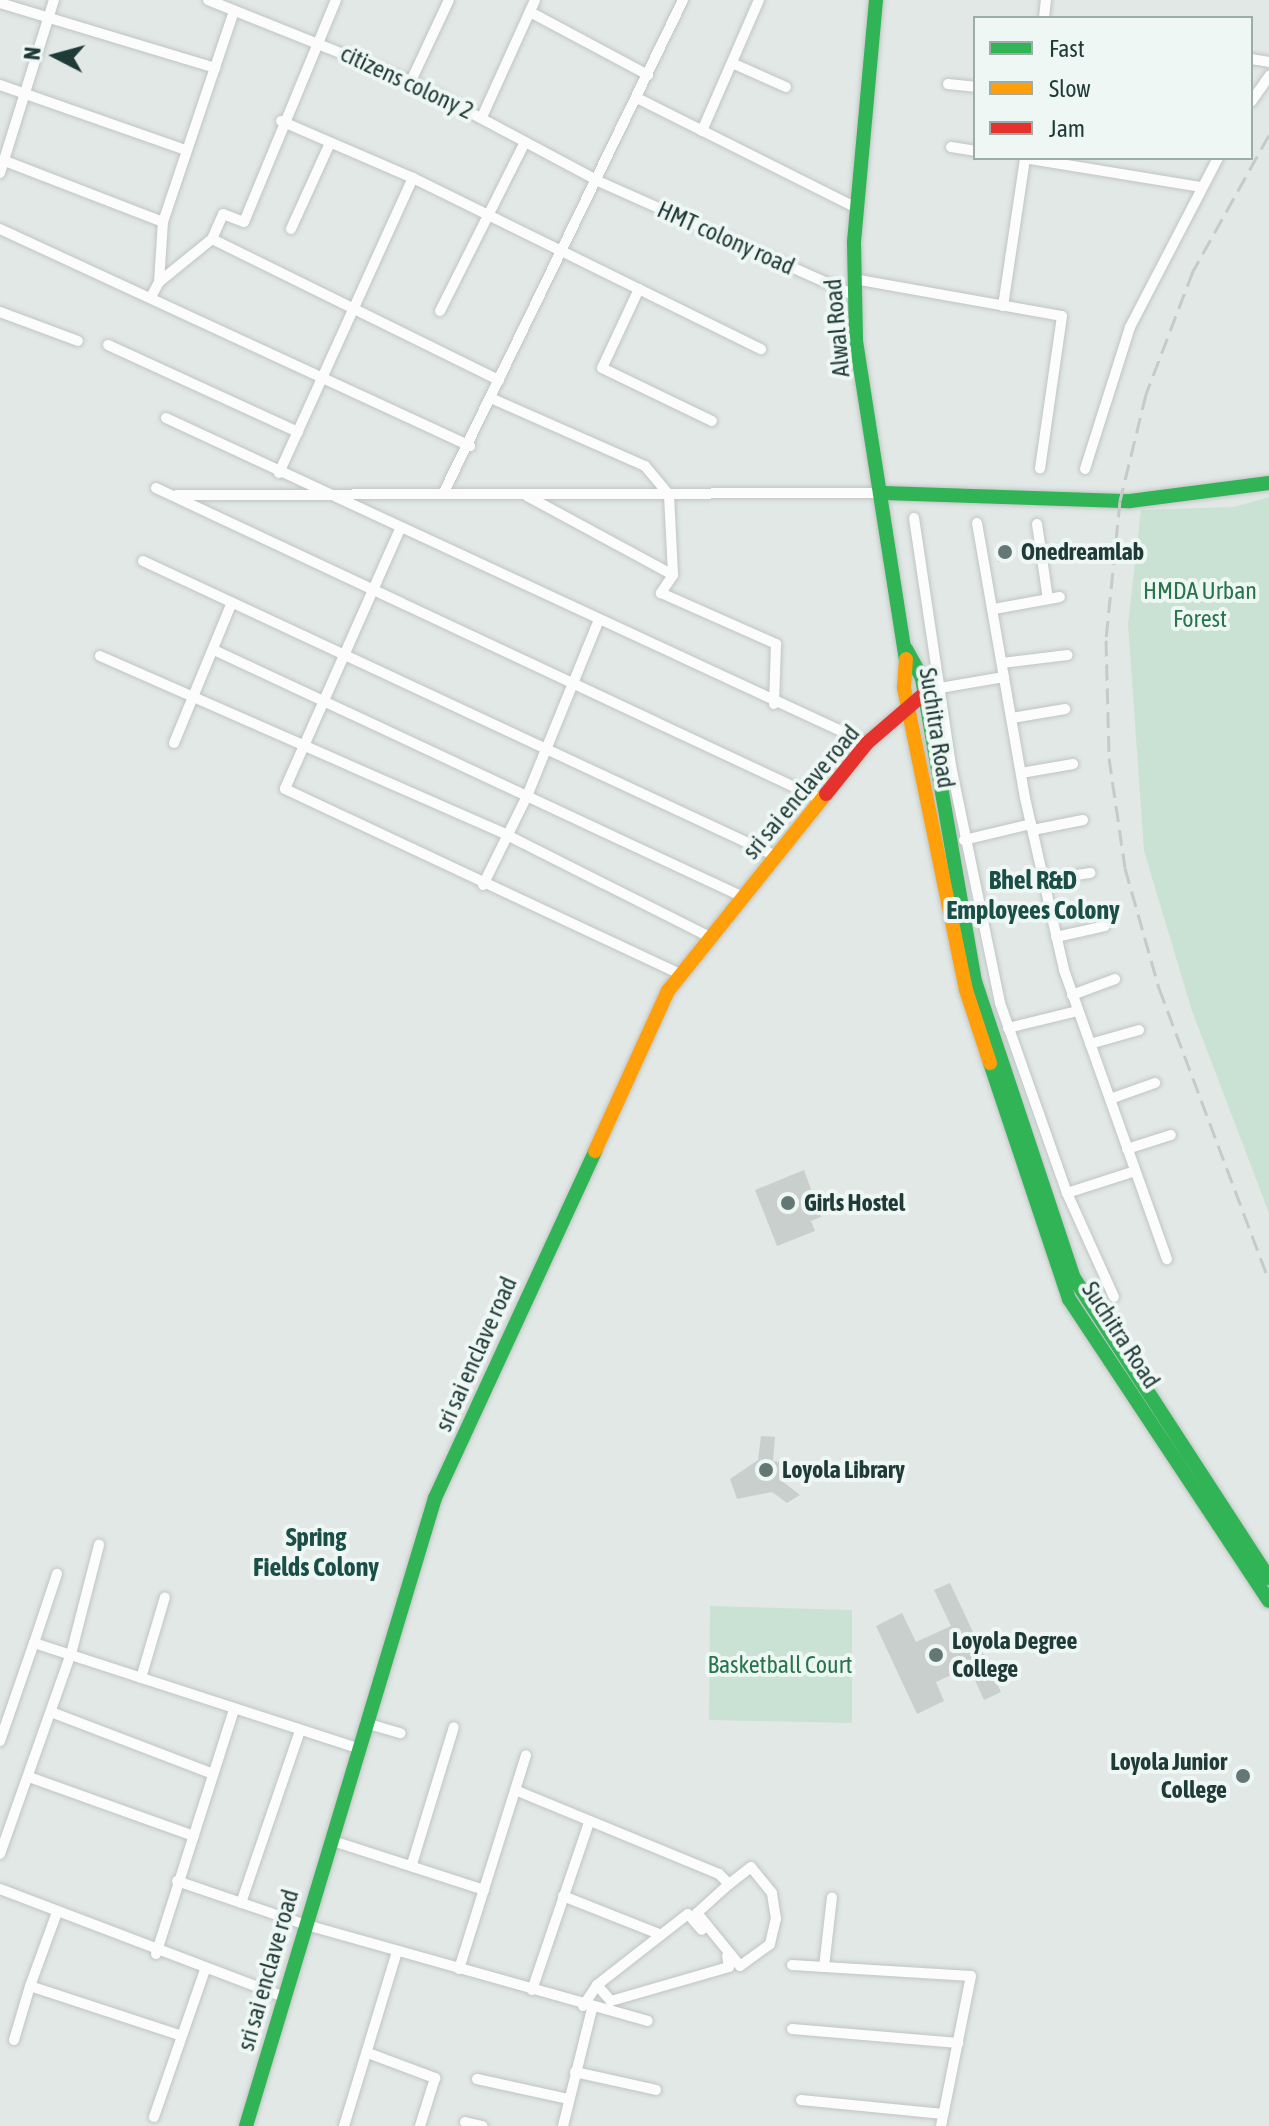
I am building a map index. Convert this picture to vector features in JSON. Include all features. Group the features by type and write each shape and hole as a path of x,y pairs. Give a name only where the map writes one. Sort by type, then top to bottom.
{"main road":[{"name":"Alwal Road","path":"876,0 857,208 854,279 856,341 884,493 906,649"},
{"path":"884,493 1130,501 1269,483"},
{"name":"Suchitra Road","path":"906,649 931,690 975,981 1070,1267 1114,1356 1269,1601"},
{"name":"Suchitra Road","path":"906,649 907,707 966,990 1056,1269 1269,1578"},
{"name":"sri sai enclave road","path":"246,2126 303,1924 435,1498 668,991 867,743 931,690"}],"street":[{"path":"0,173 54,0"},
{"name":"citizens colony 2","path":"208,0 317,40 411,81 598,181"},
{"path":"151,297 159,282 212,239 223,214 244,222 281,121 336,0"},
{"path":"411,81 449,0"},
{"path":"482,117 535,0"},
{"path":"444,492 493,399 499,380 683,0"},
{"path":"702,131 759,0"},
{"path":"0,3 50,13 215,68"},
{"path":"159,282 163,222 234,11"},
{"path":"530,12 648,75"},
{"path":"732,63 786,87"},
{"path":"1253,99 1269,76"},
{"path":"948,84 973,87"},
{"path":"0,85 186,150"},
{"path":"637,98 857,208"},
{"path":"281,121 413,178 562,254 761,349"},
{"path":"440,311 486,213 525,142"},
{"path":"291,229 330,143"},
{"path":"951,147 973,151"},
{"path":"1003,306 1024,160"},
{"path":"1036,160 1202,187"},
{"path":"1085,469 1130,327 1217,160"},
{"path":"5,161 163,222"},
{"path":"279,473 413,178"},
{"name":"HMT colony road","path":"598,181 854,295"},
{"path":"0,229 470,446"},
{"path":"212,239 499,380"},
{"path":"854,279 1062,316 1040,468"},
{"path":"639,289 602,368 712,421"},
{"path":"0,312 78,341"},
{"path":"108,345 298,432"},
{"path":"493,399 645,466 669,495 673,575 661,593 776,644 774,704"},
{"path":"166,418 774,704 867,743"},
{"path":"156,488 822,800"},
{"path":"175,495 320,490 525,495 884,493"},
{"path":"525,495 673,575"},
{"path":"914,518 931,690 1008,1028 1067,1193 1114,1297"},
{"path":"977,523 1021,773 1056,937 1072,995 1167,1259"},
{"path":"1037,524 1048,599"},
{"path":"400,529 285,789 483,885 682,975"},
{"path":"143,561 776,856"},
{"path":"994,609 1060,597"},
{"path":"174,743 232,602"},
{"path":"483,885 527,796 599,620"},
{"path":"214,650 743,897"},
{"path":"1002,663 1068,655"},
{"path":"100,656 196,695 507,835 710,937"},
{"path":"931,690 1004,677"},
{"path":"1012,718 1065,709"},
{"path":"1021,773 1073,764"},
{"path":"964,840 1083,820"},
{"path":"1044,880 1090,873"},
{"path":"1056,937 1105,926"},
{"path":"1072,995 1115,979"},
{"path":"1008,1028 1078,1011"},
{"path":"1090,1044 1139,1030"},
{"path":"1110,1099 1155,1083"},
{"path":"1127,1149 1171,1135"},
{"path":"1067,1193 1135,1171"},
{"path":"0,1854 71,1654 99,1545"},
{"path":"0,1741 57,1574"},
{"path":"141,1678 165,1597"},
{"path":"34,1643 357,1748"},
{"path":"156,1954 234,1710"},
{"path":"51,1712 213,1774"},
{"path":"365,1723 401,1733"},
{"path":"412,1864 454,1727"},
{"path":"241,1903 300,1731"},
{"path":"459,1969 526,1755"},
{"path":"29,1777 194,1836"},
{"path":"515,1790 719,1874 729,1884"},
{"path":"532,1990 589,1823"},
{"path":"330,1840 412,1864 484,1890"},
{"path":"751,1867 772,1893 776,1919 770,1944 740,1966 697,1913 729,1884 751,1867"},
{"path":"177,1881 397,1952 588,2007 648,2021"},
{"path":"0,1889 56,1915 156,1954 284,1997"},
{"path":"563,1896 659,1934"},
{"path":"824,1967 832,1897"},
{"path":"563,2126 588,2007 597,1985 688,1914 731,1965 677,1986 611,2001 597,1985"},
{"path":"14,2040 56,1915"},
{"path":"344,2126 397,1952"},
{"path":"792,1965 971,1976 942,2120 801,2100"},
{"path":"154,2117 179,2035 205,1970"},
{"path":"30,1986 179,2035"},
{"path":"792,2029 958,2043"},
{"path":"368,2053 435,2078 420,2126"},
{"path":"575,2072 656,2090"},
{"path":"477,2079 569,2099"},
{"path":"465,2122 483,2126"}],"green space":[{"name":"HMDA Urban Forest","path":"1269,497 1269,1213 1192,1011 1144,851 1128,624 1141,510 1234,507"},
{"name":"Basketball Court","path":"710,1606 852,1610 852,1723 709,1720"}],"building":[{"name":"Onedreamlab","path":"1012,543 1014,559 998,562 995,546"},
{"name":"Girls Hostel","path":"804,1170 821,1217 811,1221 815,1231 777,1246 755,1190"},
{"name":"Loyola Library","path":"761,1436 775,1437 773,1461 785,1463 789,1473 782,1481 800,1495 787,1503 772,1492 737,1499 730,1479 758,1460"},
{"name":"Loyola Degree College","path":"950,1583 1001,1692 984,1700 969,1667 936,1682 944,1701 917,1714 876,1626 902,1613 916,1642 951,1626 934,1590"}],"railway":[{"path":"1269,135 1193,271 1146,394 1120,501 1106,640 1109,758 1125,868 1159,988 1269,1280"}],"traffic: fast":[{"path":"876,0 854,243 856,341 906,659"},
{"path":"884,493 1130,501 1269,483"},
{"path":"906,649 922,678 975,981 1074,1278 1269,1578"},
{"path":"990,1063 1069,1299 1269,1601"},
{"path":"246,2126 435,1498 595,1151"}],"traffic: slow":[{"path":"906,659 904,688 966,990 990,1063"},
{"path":"595,1151 668,991 826,794"}],"traffic: jam":[{"path":"826,794 867,743 925,693"}],"place":[{"name":"Onedreamlab","path":"1005,552"},
{"name":"Girls Hostel","path":"788,1203"},
{"name":"Loyola Library","path":"766,1470"},
{"name":"Loyola Degree College","path":"936,1655"},
{"name":"Loyola Junior College","path":"1243,1776"}],"district":[{"name":"Bhel R&D Employees Colony","path":"1033,896"},
{"name":"Spring Fields Colony","path":"316,1553"}]}
